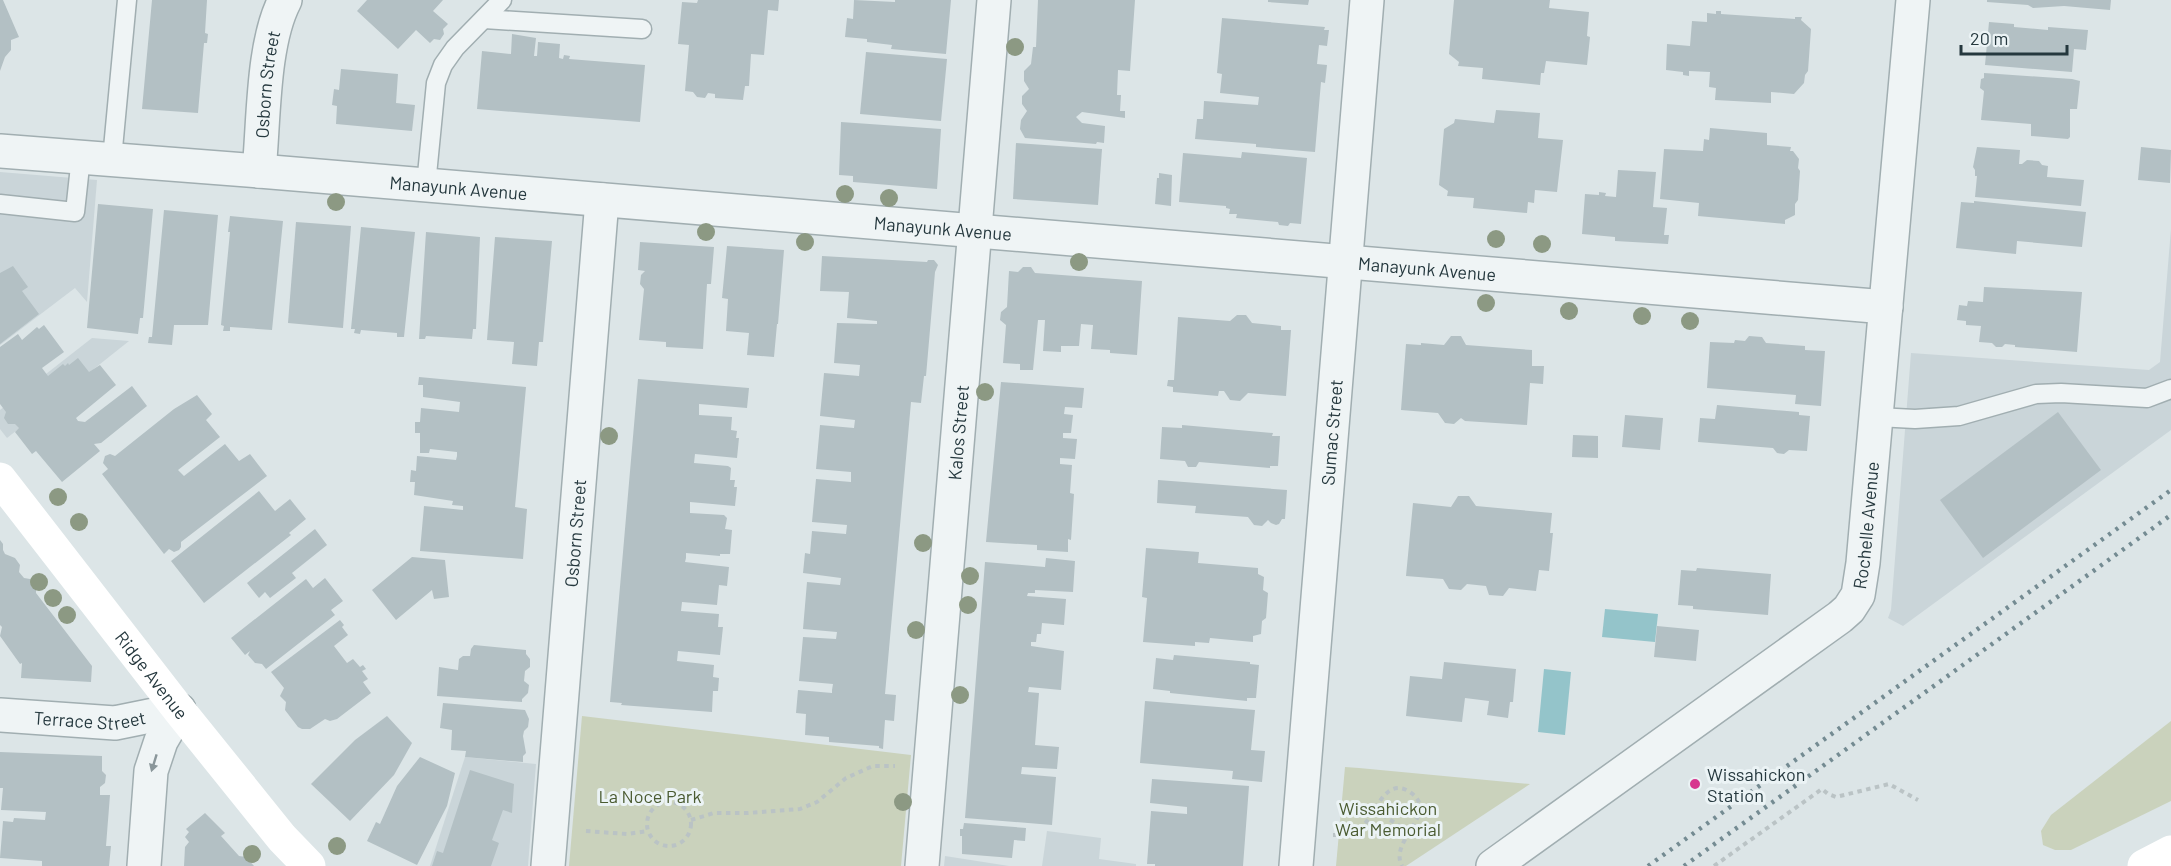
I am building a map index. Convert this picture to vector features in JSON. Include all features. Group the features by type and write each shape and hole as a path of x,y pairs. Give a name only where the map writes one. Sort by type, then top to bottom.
{"main road":[{"name":"Ridge Avenue","path":"0,479 179,710 282,838 309,866"},
{"path":"2144,866 2171,852"}],"street":[{"name":"Osborn Street","path":"260,171 269,58 274,29 285,0"},
{"name":"Kalos Street","path":"922,866 994,0"},
{"name":"Sumac Street","path":"1296,866 1367,0"},
{"name":"Rochelle Avenue","path":"1493,866 1849,609 1858,595 1877,417 1913,0"},
{"name":"Manayunk Avenue","path":"0,151 1886,307"},
{"name":"Osborn Street","path":"548,866 602,200"},
{"name":"Terrace Street","path":"0,715 115,723 179,710"},
{"path":"144,866 152,771 161,741 179,710"}],"lane":[{"path":"0,204 75,212 97,158 127,0"},
{"path":"426,185 436,83 443,65 455,48 502,0"},
{"path":"484,18 642,29"},
{"path":"1877,417 1915,419 1959,416 2036,394 2061,393 2147,398 2171,389"}],"path":[{"path":"691,820 714,813 800,809 817,802 846,778 873,766 900,766"},
{"path":"1714,866 1822,789 1836,797 1889,784 1918,800"},
{"path":"1329,834 1342,835 1361,828 1384,795 1391,789 1410,792 1421,808 1419,817 1400,849 1399,857 1402,866"},
{"path":"668,802 678,803 686,809 691,820 691,828 686,836 672,846 662,845 653,840 648,831 647,821 651,812 658,805 668,802"},
{"path":"1375,810 1409,832"},
{"path":"582,831 627,834 648,831"}],"shaded area":[{"path":"0,172 97,180 87,302 75,288 0,345"},
{"path":"2171,229 2171,430 1903,626 1888,618 1891,610 1911,353 2149,370 2160,362"},
{"path":"92,338 129,341 7,438 0,429 0,410"},
{"path":"465,757 536,764 528,866 430,866"},
{"path":"1047,831 1101,838 1099,859 1136,864 1136,866 1042,866"},
{"path":"945,856 1009,866 944,866"}],"green space":[{"name":"La Noce Park","path":"582,716 911,755 901,866 569,866"},
{"path":"2171,721 2171,801 2071,850 2055,850 2043,845 2041,831 2051,815"},
{"name":"Wissahickon War Memorial","path":"1345,767 1530,784 1406,866 1336,866"}],"water":[{"path":"1605,609 1658,614 1655,642 1602,637"},
{"path":"1544,669 1571,672 1565,735 1538,732"}],"building":[{"path":"0,0 3,0 19,37 11,40 11,50 5,57 0,71"},
{"path":"152,0 207,0 205,33 208,34 207,43 204,43 198,113 142,109"},
{"path":"367,0 443,0 433,11 448,24 443,29 444,34 440,40 434,39 430,43 416,30 398,49 357,11"},
{"path":"698,0 779,0 778,11 768,10 764,55 751,54 749,86 745,86 743,100 715,98 715,94 708,93 705,98 697,97 693,92 685,91 689,45 678,44 682,2 697,3"},
{"path":"854,0 895,2 895,0 951,0 946,54 891,49 892,45 845,37 847,18 853,19"},
{"path":"1038,0 1135,0 1130,71 1118,70 1117,95 1121,95 1120,111 1125,111 1125,118 1082,112 1076,117 1082,123 1105,126 1104,143 1025,138 1020,129 1021,120 1027,111 1022,104 1022,96 1029,89 1024,81 1024,71 1031,64 1033,47 1036,47"},
{"path":"1268,0 1309,0 1308,5 1268,2"},
{"path":"1454,0 1550,0 1549,8 1589,12 1587,36 1590,37 1587,65 1546,61 1544,73 1541,73 1540,85 1482,79 1483,68 1458,66 1459,62 1449,54"},
{"path":"1987,0 2111,0 2110,10 2064,6 2033,8 2028,5 1987,2"},
{"path":"1716,11 1721,11 1721,14 1795,19 1795,17 1802,17 1801,20 1811,29 1808,71 1804,83 1794,94 1771,92 1771,103 1715,100 1716,88 1709,87 1710,72 1689,71 1689,76 1683,75 1683,72 1666,70 1667,44 1690,46 1692,21 1707,22 1707,13 1716,14"},
{"path":"1222,18 1325,27 1324,30 1329,30 1327,46 1319,45 1317,64 1327,65 1325,83 1321,82 1315,152 1195,139 1197,119 1203,119 1204,101 1258,105 1259,97 1220,93 1222,74 1217,73"},
{"path":"1989,22 2048,30 2048,27 2088,30 2086,50 2074,49 2072,72 1985,65"},
{"path":"512,34 536,38 534,56 537,56 538,42 560,44 559,58 563,59 564,55 570,56 569,59 645,65 640,122 477,109 482,51 511,54"},
{"path":"866,52 947,59 941,121 860,114"},
{"path":"341,69 398,74 396,103 415,105 412,131 336,124 337,106 332,105 334,89 339,90"},
{"path":"1984,73 2080,81 2077,109 2070,109 2070,137 2068,139 2031,136 2031,124 1981,120 1984,91 1980,88"},
{"path":"1496,110 1540,113 1538,138 1563,140 1557,192 1535,190 1534,203 1528,202 1527,213 1473,208 1474,198 1447,196 1448,191 1439,185 1444,129 1454,123 1455,119 1494,123"},
{"path":"841,122 941,129 937,189 853,182 853,176 839,175"},
{"path":"1710,128 1767,133 1767,145 1791,147 1790,151 1793,151 1799,159 1798,200 1795,204 1795,215 1785,220 1785,224 1698,216 1699,203 1660,199 1664,149 1703,151 1704,139 1709,140"},
{"path":"1016,143 1102,149 1098,205 1013,199"},
{"path":"1977,147 2020,150 2019,164 2027,160 2039,161 2042,165 2048,166 2047,177 2084,180 2081,206 1975,197 1977,176 1975,176 1973,167"},
{"path":"2141,147 2171,150 2170,183 2138,180"},
{"path":"1242,152 1307,158 1301,224 1290,223 1288,226 1279,225 1278,222 1236,218 1237,214 1229,214 1230,209 1226,206 1179,202 1183,153 1241,158"},
{"path":"1618,170 1656,172 1653,207 1667,208 1664,235 1669,235 1668,244 1615,241 1615,237 1582,234 1585,194 1599,195 1599,192 1606,193 1605,196 1616,197"},
{"path":"1159,173 1172,175 1171,206 1155,204"},
{"path":"1974,201 2086,212 2082,247 2017,241 2016,254 1956,248 1961,202 1974,203"},
{"path":"98,204 153,209 143,318 140,318 138,334 87,328"},
{"path":"164,210 218,215 208,325 174,325 172,345 148,343 149,337 152,337"},
{"path":"230,216 283,221 272,330 230,327 230,331 223,331 224,326 221,325"},
{"path":"296,222 351,226 343,328 288,323"},
{"path":"361,227 415,232 404,337 397,337 397,333 361,330 360,334 354,333 355,329 351,329"},
{"path":"426,232 480,237 476,329 473,329 472,339 426,336 425,339 419,339"},
{"path":"495,237 552,241 543,342 539,342 537,366 512,364 514,342 487,340"},
{"path":"640,242 714,247 711,284 707,284 703,349 666,347 666,342 639,340 644,289 640,284 641,275 645,271 638,270"},
{"path":"727,246 784,250 774,357 747,355 749,333 726,331 728,299 722,298"},
{"path":"822,256 927,262 934,260 938,265 935,272 926,376 924,376 921,403 911,402 885,694 896,695 894,721 885,720 883,749 879,746 829,742 829,737 805,735 806,714 796,713 798,690 832,693 833,684 799,681 803,637 836,639 837,632 803,629 807,582 840,585 841,578 803,573 805,553 810,554 812,531 846,534 847,525 812,522 816,479 851,482 851,472 816,469 820,425 854,428 855,420 820,416 824,373 859,376 860,365 834,363 837,323 877,324 877,321 847,318 849,292 820,291"},
{"path":"13,266 28,287 22,291 39,314 0,344 0,273"},
{"path":"1023,267 1031,267 1035,273 1142,281 1137,355 1091,349 1093,325 1081,324 1079,346 1061,346 1061,352 1043,351 1045,320 1038,320 1033,370 1020,370 1020,364 1003,363 1006,325 1000,320 1001,312 1007,307 1009,271 1018,272"},
{"path":"1984,287 2082,292 2077,352 2015,347 2015,345 2005,344 2002,347 1996,347 1992,343 1979,342 1981,326 1966,325 1966,321 1957,320 1959,305 1967,306 1968,301 1983,302"},
{"path":"1237,315 1246,315 1252,323 1281,326 1281,330 1291,330 1286,396 1248,393 1240,401 1230,400 1224,391 1219,391 1218,396 1173,392 1173,387 1167,386 1168,380 1174,380 1178,317 1230,321"},
{"path":"44,325 64,352 42,368 48,376 63,364 65,366 68,363 69,365 78,358 89,372 100,365 116,385 76,418 78,421 85,422 132,386 147,406 101,443 94,444 100,451 62,482 36,451 32,454 15,432 19,428 15,424 8,424 4,418 6,412 0,404 0,347 18,334 22,340 37,327 39,329"},
{"path":"1451,336 1461,336 1466,345 1532,350 1532,366 1544,366 1543,384 1530,383 1527,425 1465,421 1461,418 1454,424 1445,423 1438,413 1401,410 1406,344 1444,345"},
{"path":"1749,336 1762,337 1766,343 1805,346 1805,350 1825,351 1821,406 1795,404 1796,395 1707,388 1710,342 1734,343 1735,340 1745,341"},
{"path":"419,377 526,387 515,507 527,509 523,559 420,551 424,506 463,510 463,506 452,505 453,501 414,495 415,482 410,482 411,470 416,471 417,456 456,460 457,456 457,452 430,449 429,453 420,453 420,433 415,433 415,422 420,422 421,408 459,412 460,402 423,397 423,385 418,385"},
{"path":"638,379 749,388 747,408 699,404 699,415 732,417 731,430 737,431 736,438 739,438 737,458 695,454 694,463 731,468 730,480 735,480 734,487 737,487 735,506 690,502 690,513 724,515 727,518 725,529 732,530 730,554 720,554 720,556 686,553 685,562 729,567 727,586 719,585 717,605 682,602 681,611 719,614 718,627 723,627 720,655 678,651 677,661 714,665 713,677 719,678 718,691 713,691 712,712 621,705 622,703 610,702"},
{"path":"1001,382 1084,388 1082,408 1065,407 1064,414 1073,415 1071,433 1063,433 1063,438 1077,439 1075,459 1060,458 1060,464 1072,465 1070,493 1074,494 1068,552 1037,550 1037,545 986,542"},
{"path":"197,395 212,414 206,420 220,437 178,470 184,476 225,444 239,461 250,454 267,476 181,542 179,550 174,552 169,549 164,554 102,474 108,469 103,463 105,456 110,454 115,456 174,409"},
{"path":"1717,405 1799,412 1799,415 1810,416 1807,451 1789,450 1784,454 1777,453 1773,448 1698,442 1700,418 1715,419"},
{"path":"2058,412 2101,470 1983,558 1940,500"},
{"path":"1625,415 1663,418 1660,450 1622,447"},
{"path":"1182,425 1273,433 1272,436 1280,436 1278,466 1270,466 1270,468 1199,462 1196,467 1188,467 1185,461 1160,459 1162,427 1182,428"},
{"path":"1573,435 1598,436 1598,458 1572,457"},
{"path":"1158,480 1287,490 1285,519 1276,525 1268,520 1262,526 1254,525 1248,517 1195,513 1196,506 1157,503"},
{"path":"259,491 275,511 290,499 306,519 289,533 291,535 204,603 171,561"},
{"path":"1458,496 1469,496 1476,506 1552,513 1550,533 1553,533 1549,571 1539,570 1536,591 1509,588 1503,596 1489,595 1486,586 1467,584 1461,590 1449,589 1443,579 1406,576 1413,503 1451,507"},
{"path":"315,529 327,545 292,573 296,578 270,598 265,592 259,598 247,583"},
{"path":"0,540 5,554 15,558 20,565 19,572 36,585 36,593 92,666 91,682 21,678 22,663 20,664 0,636 2,627 0,625"},
{"path":"1146,548 1199,552 1198,563 1258,568 1258,574 1264,577 1263,590 1268,593 1266,618 1262,621 1261,634 1253,636 1253,642 1210,638 1209,643 1195,642 1195,646 1143,642 1147,598 1142,597"},
{"path":"412,557 445,560 449,597 434,599 432,590 396,620 372,590"},
{"path":"1046,558 1075,561 1073,592 1035,590 1035,593 1028,593 1027,596 1066,599 1064,625 1042,623 1041,634 1037,634 1036,642 1031,642 1031,646 1064,651 1061,690 1029,687 1028,692 1039,693 1035,745 1059,747 1057,769 1022,767 1021,774 1056,777 1052,825 965,818 985,562 1045,567"},
{"path":"1697,568 1771,574 1768,615 1693,609 1693,606 1678,605 1681,570 1696,571"},
{"path":"325,578 343,601 331,610 335,615 266,669 262,664 255,663 248,655 250,651 245,655 231,638 306,579 313,588"},
{"path":"340,620 348,635 334,646 347,663 353,659 360,667 363,665 366,669 362,671 368,679 363,682 371,693 337,719 330,721 325,719 310,729 302,729 285,710 286,702 280,696 284,688 271,672"},
{"path":"1657,626 1699,630 1696,661 1654,657"},
{"path":"474,645 526,650 530,659 530,667 525,671 524,681 529,685 528,693 522,702 437,696 439,667 458,670 459,659 463,656 470,656"},
{"path":"1174,655 1250,662 1250,664 1259,665 1256,698 1247,698 1247,701 1170,693 1170,691 1153,689 1156,658 1173,660"},
{"path":"1444,662 1516,669 1513,702 1510,702 1508,718 1487,715 1489,701 1465,698 1462,722 1406,716 1410,676 1442,679"},
{"path":"1145,701 1255,710 1251,750 1265,751 1262,782 1232,779 1233,771 1140,763"},
{"path":"443,703 525,710 529,719 523,736 526,753 523,756 523,762 465,757 466,751 451,750 452,730 440,728"},
{"path":"387,716 412,743 394,775 350,821 311,784 355,740"},
{"path":"0,752 102,756 102,771 106,775 105,783 100,787 100,795 110,795 106,846 111,846 109,866 42,866 42,861 0,858 3,821 13,822 14,818 45,820 46,812 1,810 3,788 0,788"},
{"path":"420,757 455,773 447,806 417,865 367,841 376,822 380,824 397,786"},
{"path":"470,770 514,784 512,813 503,810 492,840 499,843 491,866 432,866 437,851 443,853"},
{"path":"1152,779 1249,786 1243,866 1155,866 1155,864 1147,864 1151,811 1187,814 1187,807 1150,803"},
{"path":"205,813 225,833 221,836 239,856 246,857 254,866 184,866 185,847 189,842 185,837 189,832 186,829"},
{"path":"964,823 1026,828 1025,841 1014,840 1012,858 962,854 960,829 963,829"}],"railway":[{"path":"1648,866 2171,490"},
{"path":"1684,866 2171,515"}],"place":[{"name":"Wissahickon Station","path":"1695,784"}]}
